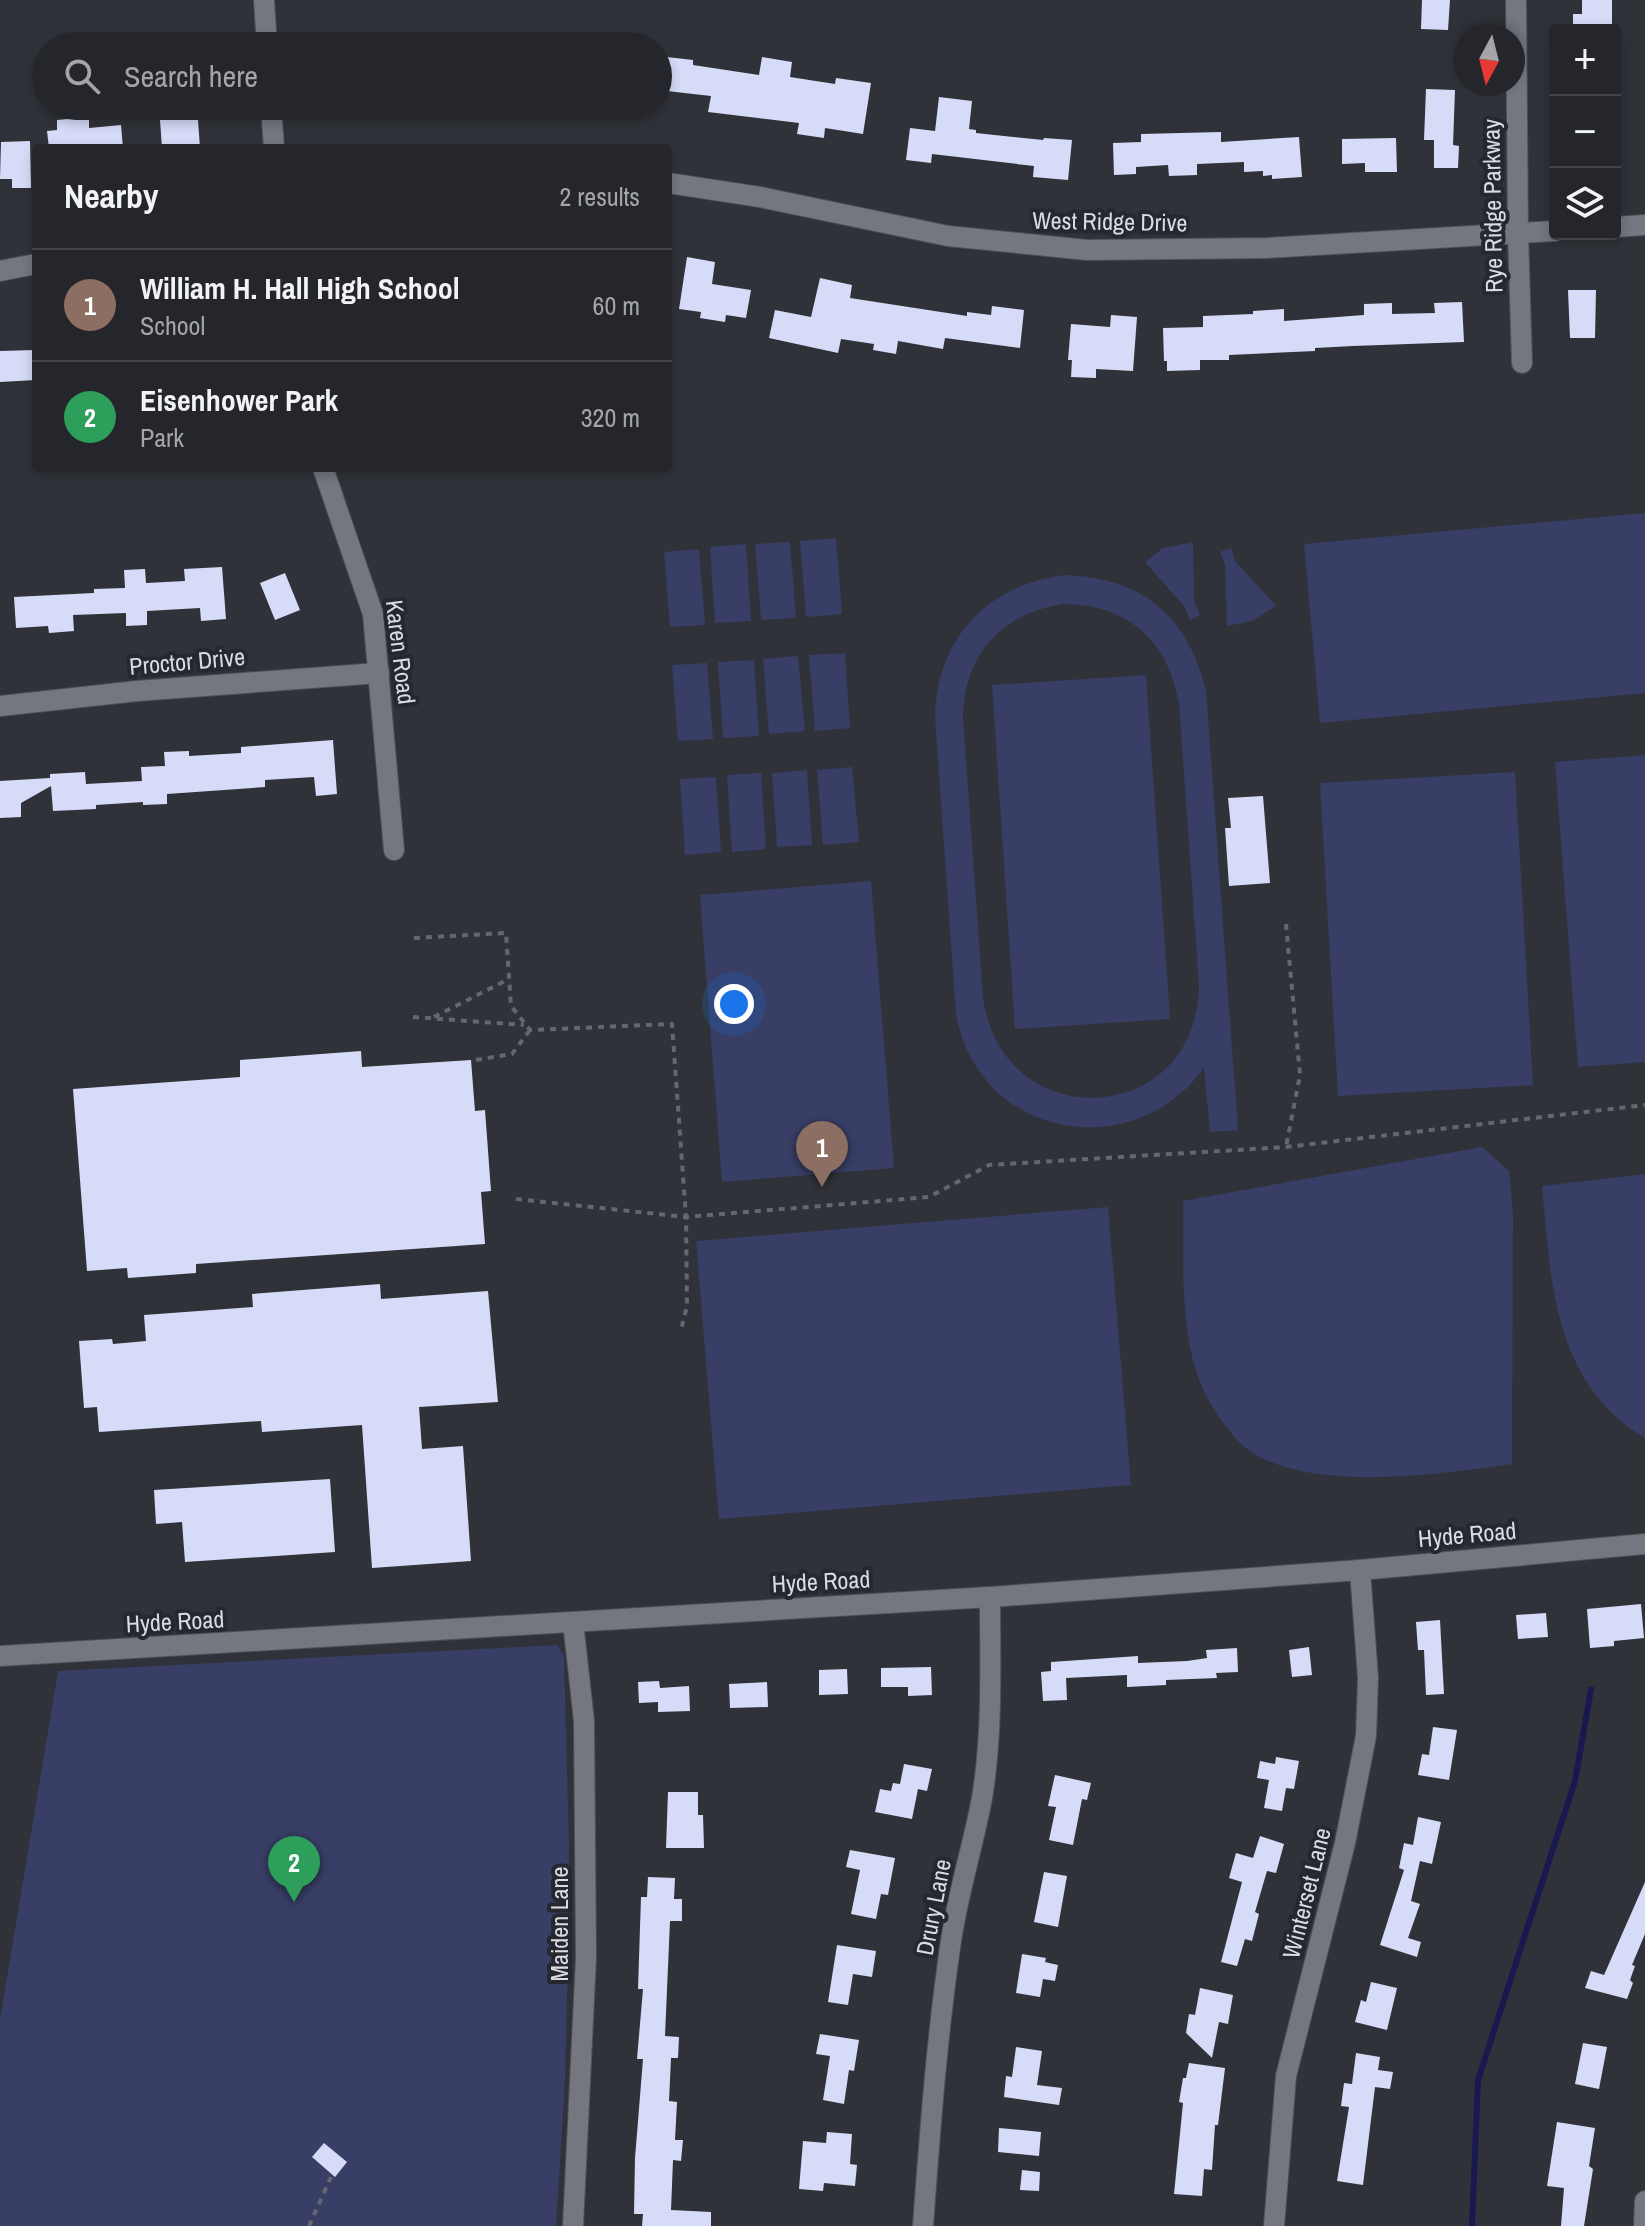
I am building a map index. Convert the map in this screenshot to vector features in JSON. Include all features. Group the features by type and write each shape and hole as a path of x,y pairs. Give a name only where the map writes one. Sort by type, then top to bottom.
{"street":[{"path":"264,0 266,32"},
{"name":"Rye Ridge Parkway","path":"1516,0 1522,363"},
{"path":"272,120 274,144"},
{"name":"West Ridge Drive","path":"672,184 760,197 948,236 1087,250 1267,248 1549,231"},
{"path":"1621,227 1645,225"},
{"path":"0,271 32,265"},
{"name":"Karen Road","path":"324,472 370,603 394,850"},
{"name":"Proctor Drive","path":"0,706 137,691 379,673"},
{"name":"Hyde Road","path":"0,1656 990,1597 1360,1570 1645,1544"},
{"name":"Winterset Lane","path":"1274,2226 1286,2076 1349,1829 1366,1736 1368,1678 1360,1570"},
{"name":"Drury Lane","path":"923,2226 931,2111 951,1939 982,1798 987,1756 990,1597"},
{"name":"Maiden Lane","path":"573,1622 584,1721 586,1942 573,2226"},
{"path":"1644,2226 1645,2201"}],"path":[{"path":"1286,924 1300,1075 1286,1147"},
{"path":"414,938 506,933 511,1006 530,1030 672,1024 686,1217 687,1306 681,1330"},
{"path":"432,1018 507,980"},
{"path":"413,1017 524,1025"},
{"path":"476,1060 512,1054 530,1030"},
{"path":"516,1199 686,1217 929,1197 989,1165 1286,1147 1645,1105"},
{"path":"309,2226 331,2177"}],"shaded area":[{"path":"1645,513 1645,693 1320,723 1304,544"},
{"path":"836,538 842,614 806,617 800,541"},
{"path":"790,542 796,618 761,620 755,544"},
{"path":"1193,542 1194,601 1200,615 1190,620 1184,606 1145,562 1163,548"},
{"path":"746,544 751,621 715,623 710,547"},
{"path":"1231,548 1235,561 1276,606 1252,621 1227,626 1225,565 1220,552"},
{"path":"699,549 705,625 670,627 664,552"},
{"path":"1065,575 1092,578 1139,593 1174,622 1198,664 1206,691 1238,1130 1210,1132 1204,1068 1174,1099 1138,1118 1100,1127 1062,1125 1026,1112 995,1089 971,1057 956,1015 935,717 938,689 956,640 972,620 990,603 1012,590","holes":["1063,604 1107,611 1141,630 1166,662 1174,682 1179,704 1199,986 1190,1033 1167,1067 1135,1089 1097,1098 1059,1093 1024,1075 998,1043 983,997 963,719 970,675 978,657 1004,628 1041,609"]},
{"path":"845,653 850,728 815,731 809,655"},
{"path":"798,656 805,731 769,734 763,659"},
{"path":"754,660 759,736 723,738 718,662"},
{"path":"707,663 713,739 678,741 672,665"},
{"path":"1146,675 1170,1019 1015,1029 992,685"},
{"path":"1645,755 1645,1062 1578,1067 1555,762"},
{"path":"852,767 859,842 823,845 817,770"},
{"path":"807,770 812,845 777,847 772,773"},
{"path":"1515,772 1533,1085 1338,1096 1320,783"},
{"path":"761,773 766,849 732,852 727,775"},
{"path":"716,777 721,852 685,855 680,779"},
{"path":"871,881 894,1168 722,1182 700,895"},
{"path":"1482,1147 1509,1171 1513,1213 1512,1464 1416,1475 1346,1476 1281,1466 1246,1448 1215,1411 1193,1361 1184,1293 1183,1201"},
{"path":"1645,1174 1645,1438 1615,1415 1591,1389 1574,1359 1554,1293 1542,1186"},
{"path":"1108,1207 1131,1485 719,1519 696,1241"},
{"path":"558,1645 564,1657 569,1845 565,2081 556,2226 0,2226 0,2019 58,1671"}],"building":[{"path":"1422,0 1450,0 1448,30 1421,29"},
{"path":"1582,0 1612,0 1612,24 1573,24 1573,14 1582,14"},
{"path":"762,57 792,62 790,77 835,84 836,78 871,83 863,134 825,128 824,138 797,134 799,123 708,112 711,96 672,92 672,58 693,60 693,65 759,75"},
{"path":"1426,89 1453,90 1453,145 1459,146 1458,168 1434,168 1434,140 1424,140"},
{"path":"939,97 972,101 969,129 976,130 976,133 1072,140 1068,180 1033,177 1034,166 932,154 931,163 906,160 910,128 935,131"},
{"path":"57,120 89,120 89,128 121,125 123,144 49,144 47,131 57,130"},
{"path":"160,120 198,120 200,144 162,144"},
{"path":"1221,132 1221,142 1299,137 1302,177 1272,179 1272,175 1263,176 1263,171 1244,172 1244,162 1197,164 1197,175 1169,176 1168,165 1136,167 1136,174 1114,175 1113,143 1141,142 1141,134"},
{"path":"1396,138 1397,172 1365,172 1365,163 1342,164 1342,139"},
{"path":"30,141 31,188 12,188 12,179 0,179 1,142"},
{"path":"687,257 715,262 712,284 751,290 746,318 726,315 725,322 700,318 701,312 679,309"},
{"path":"820,278 852,285 850,298 967,316 967,312 991,315 992,306 1024,310 1020,348 945,338 943,349 898,341 896,354 873,350 874,344 841,339 838,353 769,338 775,310 811,317"},
{"path":"1568,290 1596,290 1595,338 1570,338"},
{"path":"1462,302 1464,342 1229,355 1229,360 1200,360 1200,370 1167,371 1167,361 1164,361 1163,328 1203,327 1203,316 1284,309 1284,321 1364,315 1364,304 1392,303 1392,314 1435,313 1434,303"},
{"path":"1111,315 1137,317 1133,371 1096,369 1096,378 1071,377 1072,360 1068,360 1071,324 1110,327"},
{"path":"32,350 32,380 0,382 0,351"},
{"path":"222,567 226,619 201,621 200,608 147,611 147,625 126,626 126,613 73,615 74,631 49,633 48,626 16,628 14,597 94,593 94,589 125,588 124,570 145,569 146,583 185,581 184,569"},
{"path":"285,573 300,610 275,620 260,583"},
{"path":"333,740 337,794 316,796 314,777 265,780 265,787 167,794 167,804 143,805 143,802 53,811 51,786 21,803 21,817 0,818 0,781 85,772 86,784 142,781 141,767 165,766 164,752 189,751 189,756 241,753 241,747"},
{"path":"1263,796 1270,883 1229,886 1225,828 1231,828 1228,798"},
{"path":"361,1051 362,1067 471,1060 475,1111 485,1110 491,1191 481,1192 485,1244 196,1264 196,1273 128,1278 127,1268 87,1271 73,1089 240,1077 240,1060"},
{"path":"380,1284 381,1299 488,1291 498,1402 419,1407 422,1449 463,1446 471,1561 372,1568 362,1425 262,1432 261,1421 99,1432 97,1407 84,1408 79,1341 112,1339 113,1344 146,1341 144,1315 253,1307 252,1294"},
{"path":"330,1479 335,1552 185,1562 182,1522 156,1524 154,1490"},
{"path":"1641,1604 1644,1638 1614,1641 1614,1646 1590,1648 1587,1609"},
{"path":"1546,1613 1548,1637 1518,1639 1516,1615"},
{"path":"1440,1620 1444,1694 1426,1695 1424,1650 1418,1650 1416,1622"},
{"path":"1309,1647 1312,1675 1292,1677 1289,1650"},
{"path":"1237,1648 1238,1672 1216,1673 1217,1678 1166,1680 1166,1685 1127,1687 1127,1675 1066,1678 1067,1700 1043,1701 1041,1672 1051,1671 1051,1662 1138,1656 1138,1663 1187,1661 1207,1658 1206,1650"},
{"path":"931,1667 932,1695 908,1696 908,1687 881,1687 881,1668"},
{"path":"847,1669 848,1694 819,1695 819,1670"},
{"path":"659,1681 660,1688 689,1686 690,1711 658,1712 658,1702 639,1703 638,1682"},
{"path":"767,1682 768,1707 730,1708 729,1684"},
{"path":"1433,1727 1457,1730 1449,1780 1418,1775 1422,1754 1429,1755"},
{"path":"1276,1757 1299,1761 1294,1789 1286,1788 1282,1811 1264,1808 1269,1780 1257,1778 1260,1761 1275,1764"},
{"path":"904,1764 932,1769 927,1791 918,1789 912,1819 875,1812 880,1789 891,1791 893,1783 900,1784"},
{"path":"1055,1775 1091,1783 1087,1800 1082,1799 1073,1845 1049,1840 1056,1807 1048,1806"},
{"path":"668,1792 698,1792 698,1815 703,1815 704,1848 666,1848"},
{"path":"1418,1817 1441,1822 1432,1864 1420,1861 1411,1901 1420,1904 1408,1938 1421,1942 1417,1957 1380,1945 1404,1870 1399,1868 1404,1843 1413,1845"},
{"path":"1260,1836 1284,1844 1276,1873 1267,1871 1255,1912 1259,1914 1252,1941 1245,1939 1237,1966 1221,1962 1242,1882 1229,1878 1236,1853 1253,1858"},
{"path":"850,1850 895,1858 888,1895 881,1894 876,1919 851,1914 860,1870 846,1867"},
{"path":"1044,1872 1067,1876 1058,1927 1034,1922"},
{"path":"648,1877 675,1878 674,1899 682,1899 682,1921 670,1921 665,2036 679,2037 678,2058 671,2058 669,2101 677,2102 675,2140 683,2140 681,2161 673,2160 671,2210 711,2212 711,2226 642,2226 643,2214 634,2214 643,2059 637,2059 643,1989 638,1989 641,1897 647,1897"},
{"path":"1645,1882 1645,1934 1632,1965 1635,1966 1630,1980 1633,1983 1627,1999 1585,1988 1591,1971 1604,1975"},
{"path":"837,1945 876,1951 872,1977 853,1974 848,2005 828,2002"},
{"path":"1022,1954 1046,1958 1045,1962 1058,1965 1055,1981 1043,1979 1040,1997 1016,1993"},
{"path":"1371,1982 1397,1988 1387,2030 1355,2022 1361,2000 1366,2002"},
{"path":"1200,1988 1233,1995 1228,2024 1219,2022 1212,2058 1186,2033 1189,2014 1195,2015"},
{"path":"820,2034 859,2040 854,2071 849,2070 844,2104 823,2100 830,2056 816,2054"},
{"path":"1583,2043 1607,2047 1599,2089 1575,2084"},
{"path":"1016,2047 1042,2051 1037,2085 1062,2088 1059,2105 1004,2097 1006,2076 1012,2077"},
{"path":"1356,2053 1380,2057 1378,2070 1393,2072 1390,2089 1375,2087 1363,2185 1337,2181 1349,2107 1341,2106 1344,2083 1352,2084"},
{"path":"1189,2063 1225,2068 1218,2125 1215,2125 1212,2170 1204,2169 1202,2196 1174,2194 1183,2103 1179,2102"},
{"path":"1557,2122 1595,2128 1589,2166 1593,2169 1584,2226 1561,2226 1564,2188 1547,2186"},
{"path":"999,2128 1041,2132 1039,2156 998,2152"},
{"path":"827,2132 852,2134 850,2164 857,2165 855,2186 824,2183 823,2191 799,2189 803,2141 826,2143"},
{"path":"324,2143 347,2162 335,2177 312,2157"},
{"path":"1022,2170 1040,2172 1039,2191 1020,2190"}],"waterway":[{"path":"1472,2226 1478,2080 1575,1781 1591,1689"}],"place":[{"name":"William H. Hall High School","path":"822,1187"},
{"name":"Eisenhower Park","path":"294,1902"}]}
